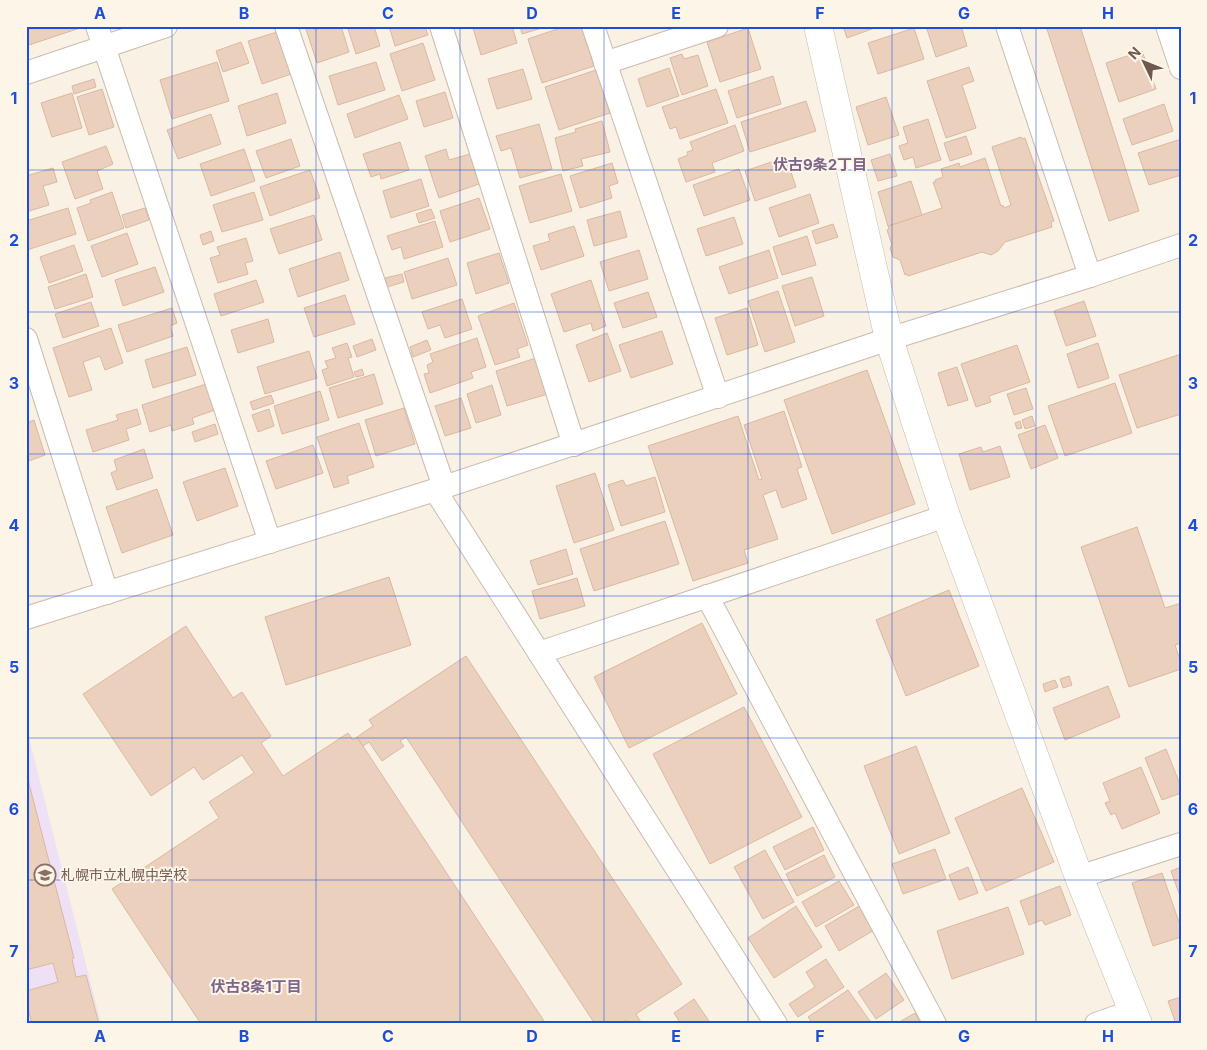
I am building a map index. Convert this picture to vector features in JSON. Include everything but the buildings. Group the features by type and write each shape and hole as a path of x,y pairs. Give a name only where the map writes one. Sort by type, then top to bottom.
{"street":[{"path":"26,73 100,37 166,26"},
{"path":"286,26 440,489 539,652 776,1024"},
{"path":"441,26 574,445"},
{"path":"593,26 718,397"},
{"path":"605,63 717,26"},
{"path":"818,26 889,339 946,516 1079,877 1136,1018 1096,1024"},
{"path":"1007,26 1090,276"},
{"path":"100,37 270,542"},
{"path":"1173,37 1181,68"},
{"path":"26,618 440,489 889,339 1090,276 1181,245"},
{"path":"26,339 107,593"},
{"path":"539,652 946,516"},
{"path":"708,596 935,1024"},
{"path":"1079,877 1181,844"}],"shaded area":[{"name":"札幌市立札幌中学校","path":"26,726 101,1024 26,1024"}],"place":[{"name":"札幌市立札幌中学校","path":"45,875"}],"district":[{"name":"伏古9条2丁目","path":"820,165"},
{"name":"伏古8条1丁目","path":"256,987"}]}
